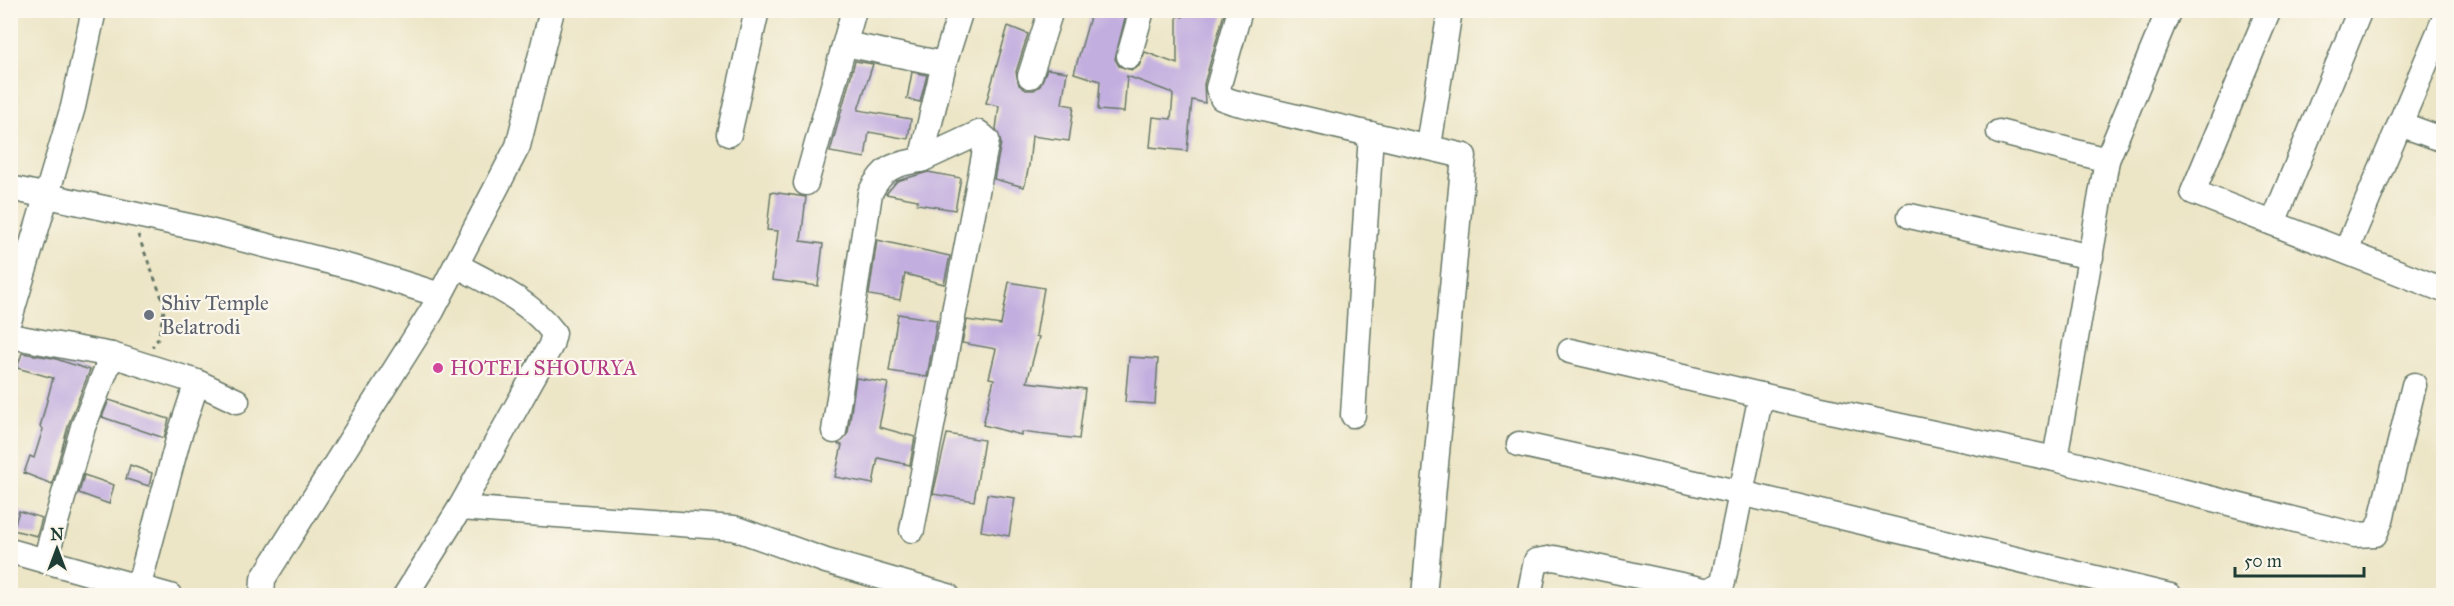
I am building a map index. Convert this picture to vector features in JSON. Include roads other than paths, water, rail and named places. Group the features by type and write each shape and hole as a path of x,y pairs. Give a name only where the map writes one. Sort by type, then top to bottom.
{"street":[{"path":"10,318 73,107 94,10"},
{"path":"262,596 263,579 440,296 518,146 552,10"},
{"path":"729,134 757,10"},
{"path":"806,183 854,10"},
{"path":"921,160 944,64 961,10"},
{"path":"1030,76 1051,10"},
{"path":"1129,56 1142,10"},
{"path":"1240,10 1218,88 1222,98 1464,156 1424,596"},
{"path":"1429,146 1450,10"},
{"path":"2055,459 2108,160 2169,10"},
{"path":"2269,10 2193,192 2441,289"},
{"path":"2273,223 2360,10"},
{"path":"2346,251 2400,124 2437,54 2444,20"},
{"path":"845,44 944,64"},
{"path":"2400,124 2444,140"},
{"path":"2000,132 2108,160"},
{"path":"834,431 870,193 877,179 892,166 921,160 979,133 987,140 912,530"},
{"path":"1353,415 1371,134"},
{"path":"10,188 131,213 354,267 440,296"},
{"path":"1910,216 2091,257"},
{"path":"405,596 460,508 551,345 554,333 544,319 520,300 456,265"},
{"path":"10,336 142,364 197,382 237,401"},
{"path":"1570,351 2055,459 2355,535 2375,534 2414,385"},
{"path":"45,561 82,427 112,356"},
{"path":"138,591 178,440 197,382"},
{"path":"1529,596 1536,561 1554,558 1709,591 1723,582 1761,395"},
{"path":"1519,444 1741,493 2170,596"},
{"path":"460,508 734,528 825,561 948,596"},
{"path":"10,551 138,591 170,596"}],"place":[{"name":"Shiv Temple Belatrodi","path":"149,315"},
{"name":"HOTEL SHOURYA","path":"438,368"}]}
